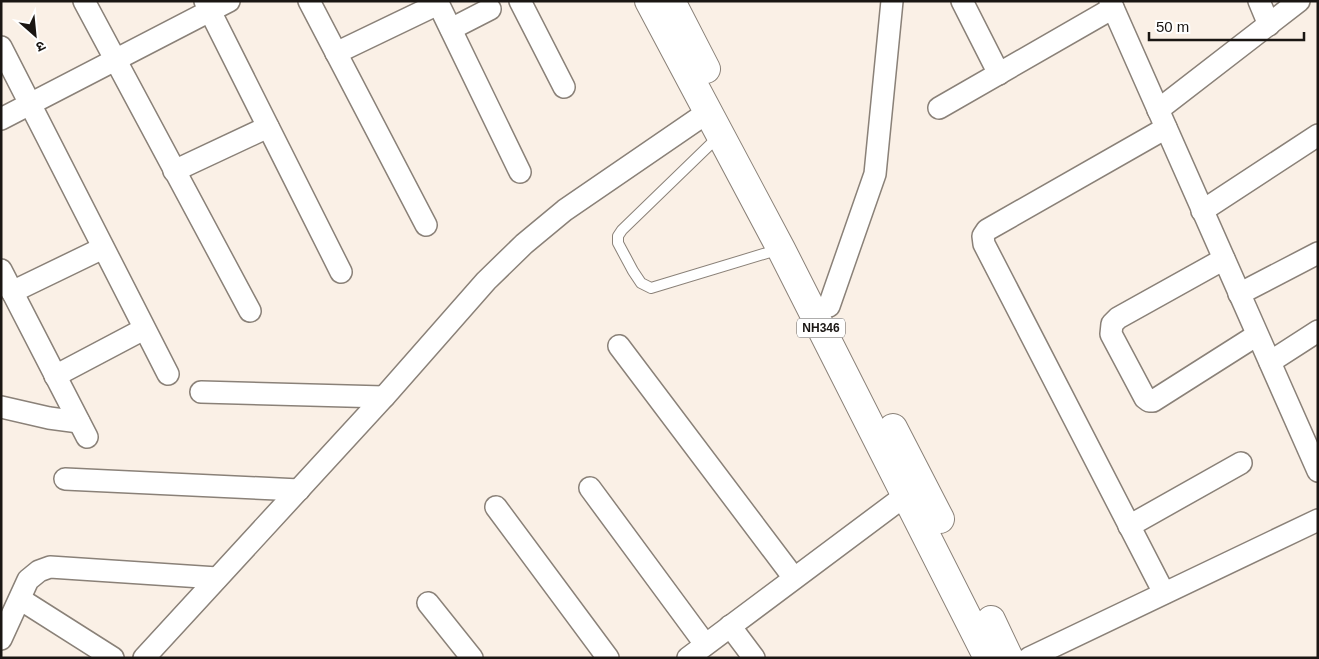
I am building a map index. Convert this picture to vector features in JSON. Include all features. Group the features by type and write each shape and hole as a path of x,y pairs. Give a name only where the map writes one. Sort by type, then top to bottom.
{"highway":[{"name":"NH346","path":"649,1 781,249 988,658"},
{"name":"NH346","path":"671,1 915,470 1010,658"}],"street":[{"path":"84,1 250,311"},
{"path":"309,1 426,225"},
{"path":"520,1 564,87"},
{"path":"829,306 875,174 892,1"},
{"path":"962,1 999,74"},
{"path":"1259,1 1269,24"},
{"path":"1164,594 984,244 983,236 987,230 1162,119 1269,24 1299,1"},
{"path":"336,53 438,3 520,172"},
{"path":"1,119 115,60 215,4 268,127 341,272"},
{"path":"939,108 1112,5 1257,335 1313,448 1318,471"},
{"path":"451,29 490,9"},
{"path":"1,47 168,374"},
{"path":"144,658 384,397 486,281 524,244 565,210 714,124"},
{"path":"174,171 268,127"},
{"path":"1202,211 1318,135"},
{"path":"10,299 103,248"},
{"path":"1240,294 1318,253"},
{"path":"1224,259 1118,318 1112,324 1111,334 1145,398 1149,401 1257,335"},
{"path":"1,270 10,299 55,376 83,429 50,418 1,406"},
{"path":"55,376 144,329"},
{"path":"1270,362 1318,331"},
{"path":"619,346 794,578"},
{"path":"201,392 384,397"},
{"path":"1129,526 1241,463"},
{"path":"65,479 299,490"},
{"path":"590,488 705,644"},
{"path":"688,658 906,495"},
{"path":"496,507 608,658"},
{"path":"1029,658 1318,520"},
{"path":"1,639 28,580 39,571 50,568 217,578"},
{"path":"20,599 113,658"},
{"path":"428,603 472,658"},
{"path":"730,626 754,658"}],"lane":[{"path":"714,124 618,236 618,243 633,272 641,283 650,288 781,249"}]}
